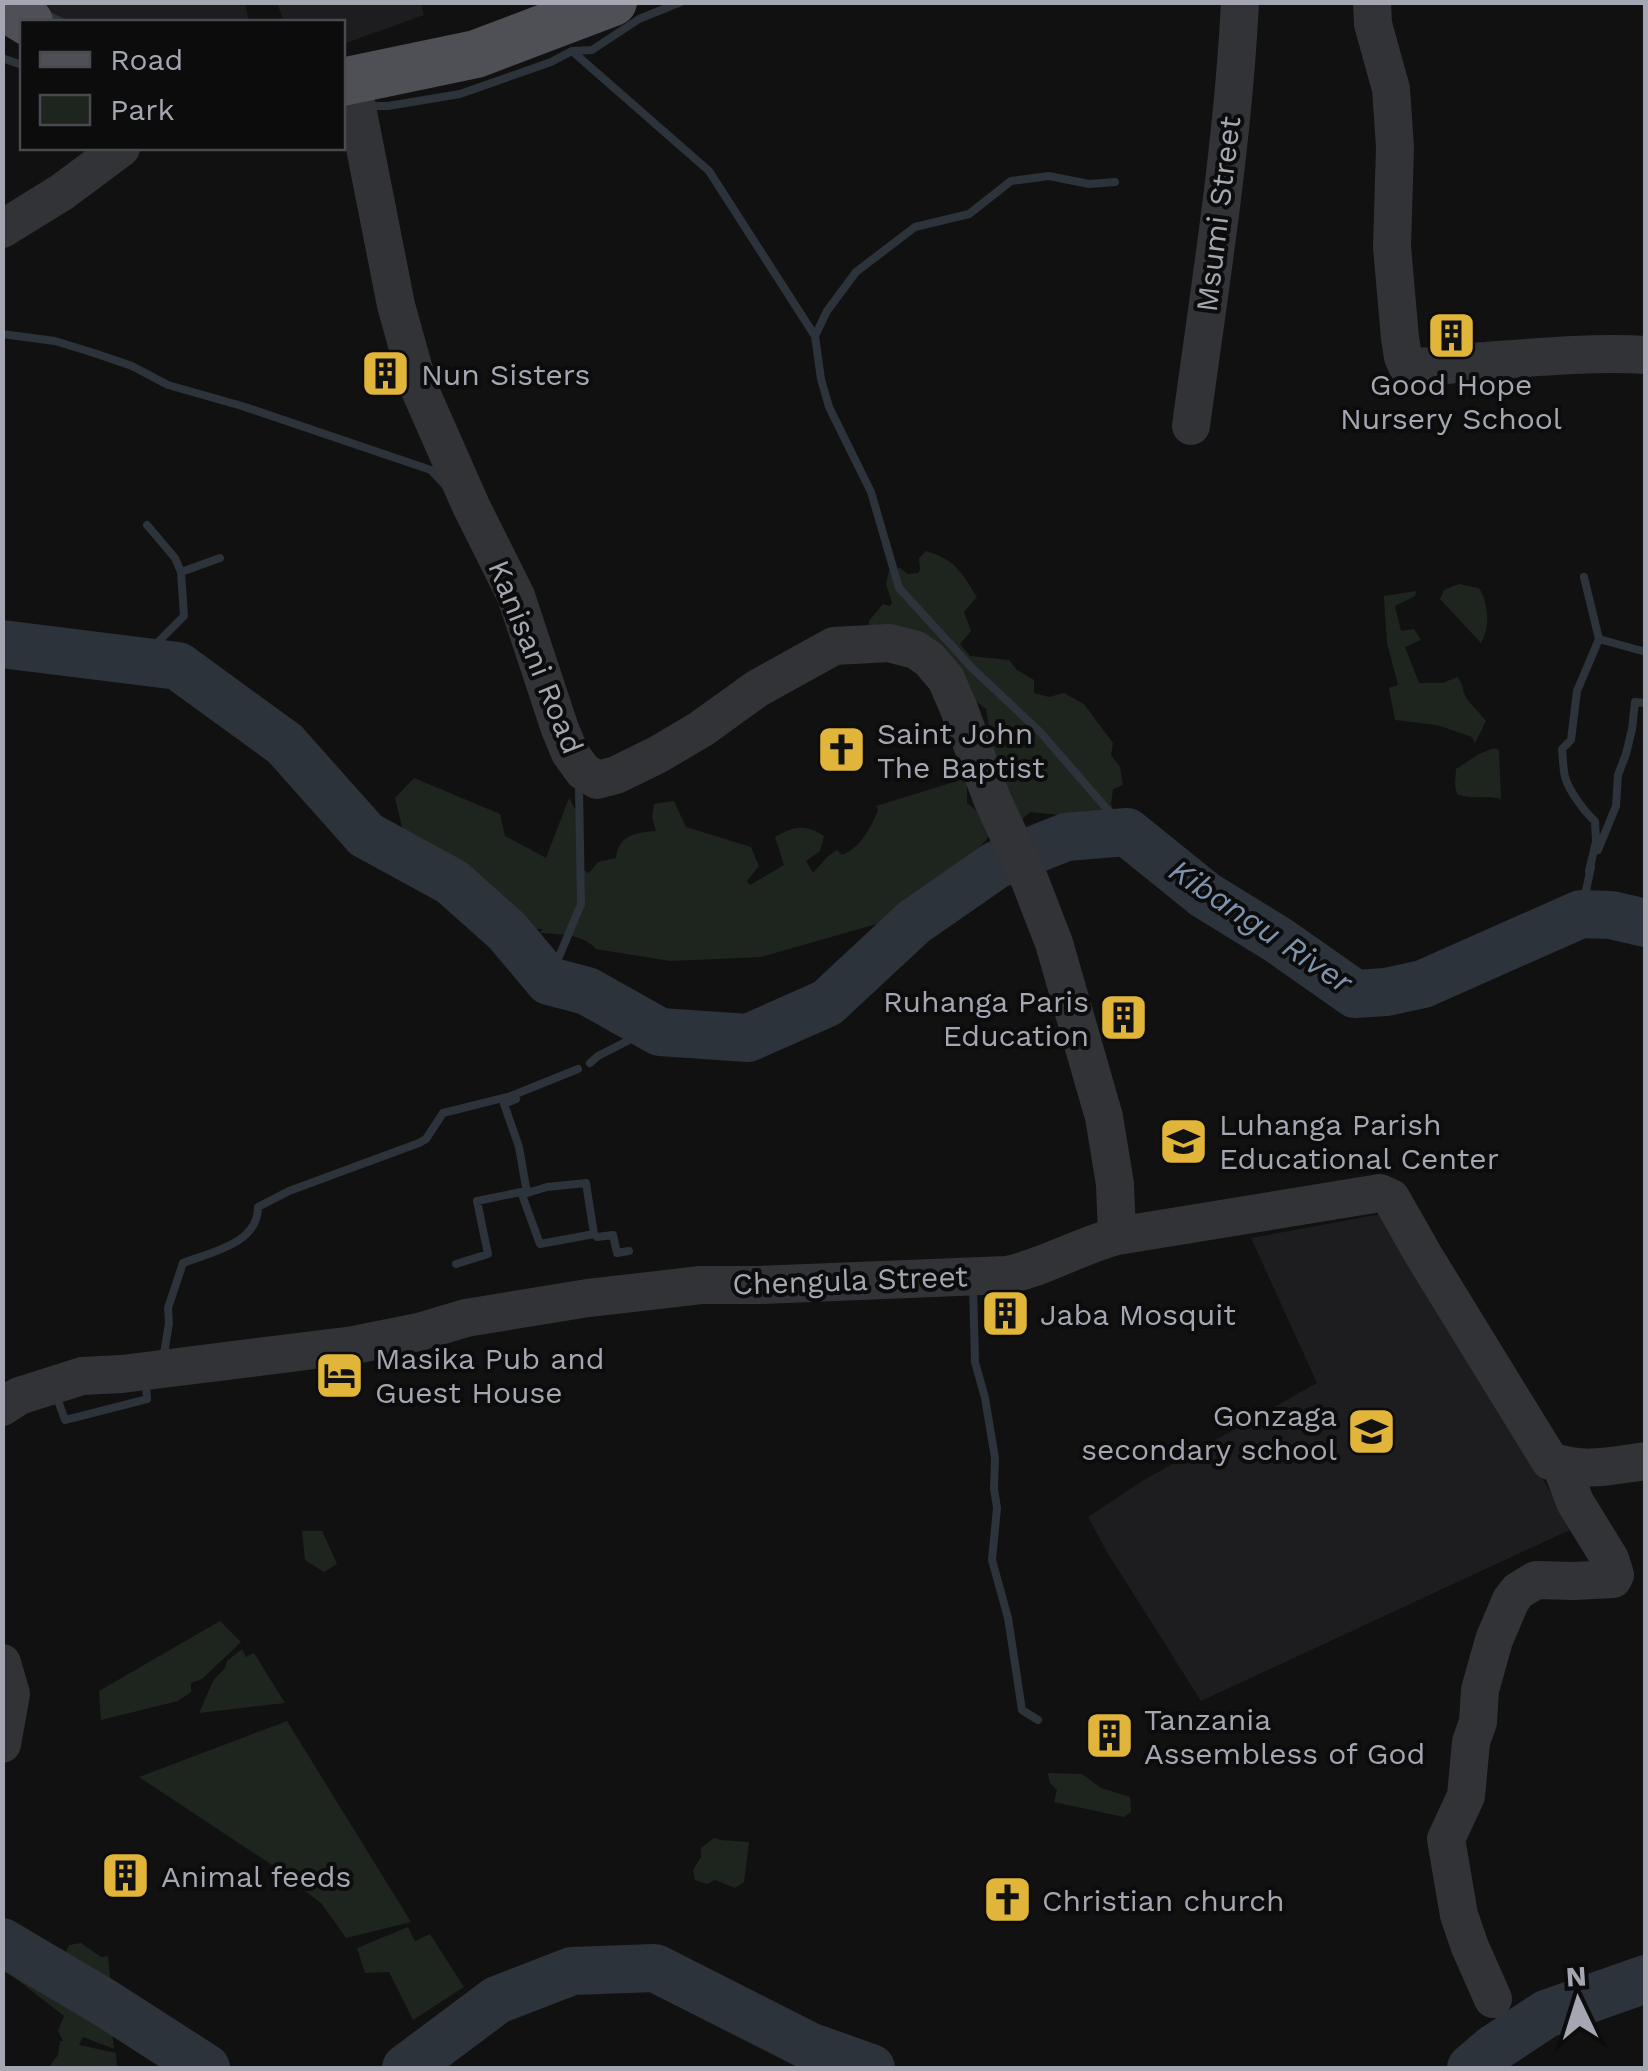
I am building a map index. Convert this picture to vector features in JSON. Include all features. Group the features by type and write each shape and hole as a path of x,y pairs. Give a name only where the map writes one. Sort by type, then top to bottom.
{"main road":[{"path":"347,82 476,54 613,2"},
{"path":"2,6 26,20"}],"street":[{"name":"Msumi Street","path":"1190,426 1219,218 1240,2"},
{"path":"1372,2 1373,24 1391,89 1392,247 1402,357 1407,366 1646,355"},
{"name":"Kanisani Road","path":"347,82 396,306 419,388 516,596 570,754 583,771 597,780 616,776 701,730 758,688 834,646 889,642 916,650 930,660 946,679 960,709 992,799 1054,943 1104,1117 1116,1184 1117,1236"},
{"path":"2,230 118,150"},
{"name":"Chengula Street","path":"2,1407 20,1396 82,1376 354,1345 466,1318 605,1295 700,1285 1006,1274 1042,1266 1117,1236 1380,1193 1391,1198 1556,1463"},
{"path":"1556,1463 1568,1468 1604,1468 1646,1462"},
{"path":"1492,1999 1459,1915 1446,1839 1466,1796 1484,1673 1494,1640 1518,1591 1536,1580 1612,1579 1615,1575 1610,1558 1556,1463"},
{"path":"2,1663 10,1694 2,1744"}],"shaded area":[{"path":"29,3 245,3 249,20 60,20"},
{"path":"277,3 421,3 424,15 345,43 345,20 283,20"},
{"name":"Gonzaga secondary school","path":"1387,1213 1572,1529 1201,1701 1088,1517 1142,1481 1317,1383 1251,1238"}],"green space":[{"path":"926,551 957,568 977,597 964,612 971,631 960,644 970,656 1009,660 1034,680 1034,693 1049,697 1064,693 1084,704 1113,743 1111,755 1120,767 1123,785 1113,789 1113,822 1106,826 1030,812 1018,823 993,751 986,709 869,630 869,621 883,604 892,603 886,584 889,571 900,568 908,574 918,573 919,558"},
{"path":"1459,584 1479,588 1482,594 1487,623 1481,643 1440,599 1444,590"},
{"path":"1416,591 1415,596 1395,606 1401,631 1414,629 1421,640 1405,647 1419,683 1443,683 1457,677 1466,698 1486,721 1475,743 1472,737 1437,725 1395,720 1389,688 1398,685 1387,643 1384,596"},
{"path":"1494,748 1499,750 1501,799 1457,794 1456,769"},
{"path":"414,778 500,814 505,836 546,858 569,798 578,814 580,868 589,873 598,862 616,858 620,844 630,836 656,831 654,804 674,801 686,827 751,847 759,866 747,881 750,885 784,865 775,837 782,833 805,828 824,836 820,851 806,861 813,873 828,856 837,850 842,855 859,842 875,817 876,806 967,778 967,803 981,817 989,836 942,886 911,903 908,915 761,957 670,961 596,949 577,938 528,929 403,831 395,798"},
{"path":"302,1531 322,1531 337,1564 324,1572 305,1560"},
{"path":"220,1621 241,1642 202,1679 191,1683 191,1692 178,1701 101,1720 99,1691"},
{"path":"242,1649 246,1657 254,1653 285,1703 199,1713 213,1681 227,1661"},
{"path":"287,1721 411,1922 346,1938 322,1904 275,1867 139,1777"},
{"path":"1048,1773 1082,1774 1101,1788 1130,1797 1131,1812 1124,1817 1054,1802 1057,1790"},
{"path":"714,1838 749,1842 744,1882 735,1888 715,1880 707,1884 695,1880 693,1870 701,1857 701,1848"},
{"path":"408,1927 415,1941 430,1934 464,1987 413,2020 389,1972 365,1973 357,1948"},
{"path":"81,1943 101,1957 108,1956 111,1985 62,1960 69,1945"},
{"path":"6,1971 17,1978 28,1974 73,2002 78,1996 110,2016 114,2049 83,2037 79,2045 116,2053 117,2068 48,2068 63,2041 58,2031 64,2016"}],"waterway":[{"path":"367,106 460,94 572,51 592,50 639,19 681,2"},
{"path":"45,14 58,20"},
{"path":"572,51 709,171 815,336 829,407 871,492 899,588 972,668 1041,733 1127,832"},
{"path":"2,58 20,64"},
{"path":"815,336 827,311 856,272 915,227 969,214 1011,181 1049,176 1089,184 1115,182"},
{"path":"2,334 55,341 94,353 132,366 168,385 431,470 444,484"},
{"path":"139,661 184,616 181,572 175,558 147,525"},
{"path":"181,572 220,558"},
{"path":"1584,577 1599,639 1577,691 1571,740 1562,749 1567,782 1595,821 1596,842 1589,871"},
{"path":"1599,639 1646,652"},
{"name":"Kibangu River","path":"2,644 178,666 285,744 366,835 452,882 507,931 549,981 587,991 660,1032 748,1038 827,1003 914,922 996,865 1066,837 1127,832 1205,895 1355,994 1423,984 1581,914 1611,915 1646,923"},
{"path":"1598,850 1616,806 1618,775 1632,729 1635,702 1646,703"},
{"path":"549,981 581,904 577,782"},
{"path":"1581,914 1591,867"},
{"path":"590,1063 643,1033 660,1032"},
{"path":"159,1355 164,1354 168,1308 183,1263 242,1238 256,1220 258,1207 289,1191 419,1143 443,1113 511,1096 578,1069"},
{"path":"456,1264 488,1254 477,1201 521,1192 540,1244 594,1234 586,1183 527,1193 519,1147 504,1104 516,1099"},
{"path":"594,1234 613,1235 617,1253 629,1251"},
{"path":"973,1286 975,1362 995,1458 997,1508 992,1560 1008,1618 1022,1710 1038,1720"},
{"path":"57,1398 65,1420 147,1399 146,1382"},
{"path":"2,1942 206,2068"},
{"path":"406,2068 497,2000 572,1971 655,1968 809,2046 871,2068"},
{"path":"1471,2068 1546,2014 1646,1979"},
{"path":"1489,2029 1493,2049"}],"place":[{"name":"Good Hope Nursery School","path":"1451,335"},
{"name":"Nun Sisters","path":"386,374"},
{"name":"Saint John The Baptist","path":"842,750"},
{"name":"Ruhanga Paris Education","path":"1124,1018"},
{"name":"Luhanga Parish Educational Center","path":"1184,1141"},
{"name":"Jaba Mosquit","path":"1005,1314"},
{"name":"Masika Pub and Guest House","path":"340,1375"},
{"name":"Gonzaga secondary school","path":"1372,1432"},
{"name":"Tanzania Assembless of God","path":"1109,1736"},
{"name":"Animal feeds","path":"126,1876"},
{"name":"Christian church","path":"1007,1900"}]}
